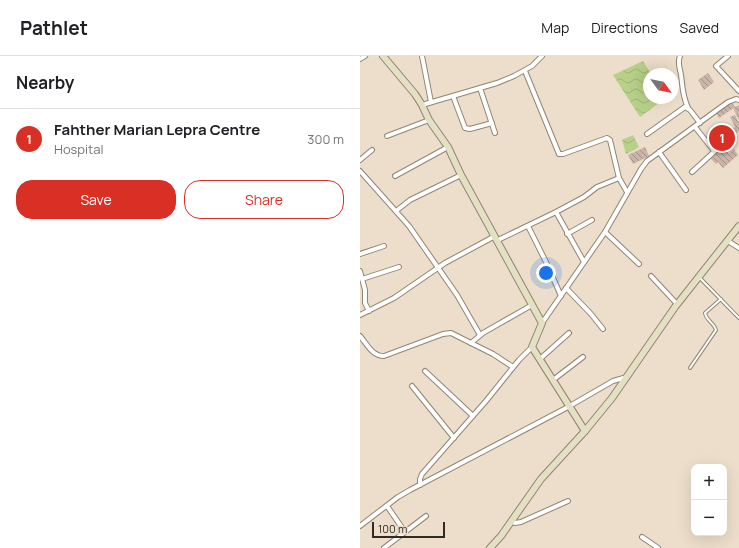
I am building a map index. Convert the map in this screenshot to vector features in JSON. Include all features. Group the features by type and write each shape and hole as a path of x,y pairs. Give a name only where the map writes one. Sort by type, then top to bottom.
{"main road":[{"path":"383,56 415,94 429,120 448,148 461,175 542,323 532,347 568,407 585,431"},
{"path":"490,548 541,479 585,431 612,398 677,304 739,226"}],"street":[{"path":"360,59 365,56"},
{"path":"422,56 431,102"},
{"path":"680,56 678,61 682,91 688,108 700,123"},
{"path":"728,56 716,66 739,91"},
{"path":"422,105 497,83 525,71 540,57"},
{"path":"525,71 559,154 563,154 607,138 610,140 619,178 627,192"},
{"path":"480,88 495,133"},
{"path":"453,96 466,128 470,129 492,123"},
{"path":"542,323 604,232 641,169 648,161 728,102 736,99 739,100"},
{"path":"647,134 683,108 688,108"},
{"path":"387,136 429,120"},
{"path":"692,172 715,151 695,127"},
{"path":"395,176 448,148"},
{"path":"360,160 372,150"},
{"path":"659,152 686,190"},
{"path":"360,171 409,226 438,267 480,335"},
{"path":"396,211 410,200 461,175"},
{"path":"360,315 394,298 438,267 496,238 528,226 556,212 597,187 619,178"},
{"path":"556,212 584,262"},
{"path":"568,234 592,220"},
{"path":"528,226 561,296"},
{"path":"604,232 639,264"},
{"path":"728,241 739,248"},
{"path":"360,254 384,246"},
{"path":"362,279 399,267"},
{"path":"360,271 365,290 365,303 369,311"},
{"path":"651,276 677,304"},
{"path":"566,288 591,314 603,330"},
{"path":"471,343 480,335 532,305"},
{"path":"360,336 372,352 380,356 384,356 447,332 455,334 493,354 513,367"},
{"path":"540,359 569,332"},
{"path":"420,485 422,474 473,416 518,360 532,347"},
{"path":"553,380 583,357"},
{"path":"425,371 473,416"},
{"path":"360,526 398,497 614,381 627,377"},
{"path":"412,386 454,438"},
{"path":"511,521 514,523 521,522 568,501"},
{"path":"386,506 405,532"},
{"path":"384,548 426,516"},
{"path":"642,537 658,548"}],"lane":[{"path":"698,276 739,318"},
{"path":"690,368 716,330 716,328 704,316 706,311 721,299"}],"water":[{"path":"643,61 647,68 643,68 643,104 658,104 640,117 613,75"},
{"path":"633,135 639,147 626,154 622,140"}],"building":[{"path":"708,73 714,82 704,90 698,80"},
{"path":"731,102 735,107 719,118 716,113"},
{"path":"739,105 739,120 733,108"},
{"path":"735,115 739,123 739,131 725,140 722,136 735,127 730,117"},
{"path":"716,137 729,154 734,149 738,155 723,168 718,162 716,164 710,158 717,151 710,142"},
{"path":"645,147 649,156 633,164 628,155"}],"place":[{"name":"Fahther Marian Lepra Centre","path":"722,138"}]}
